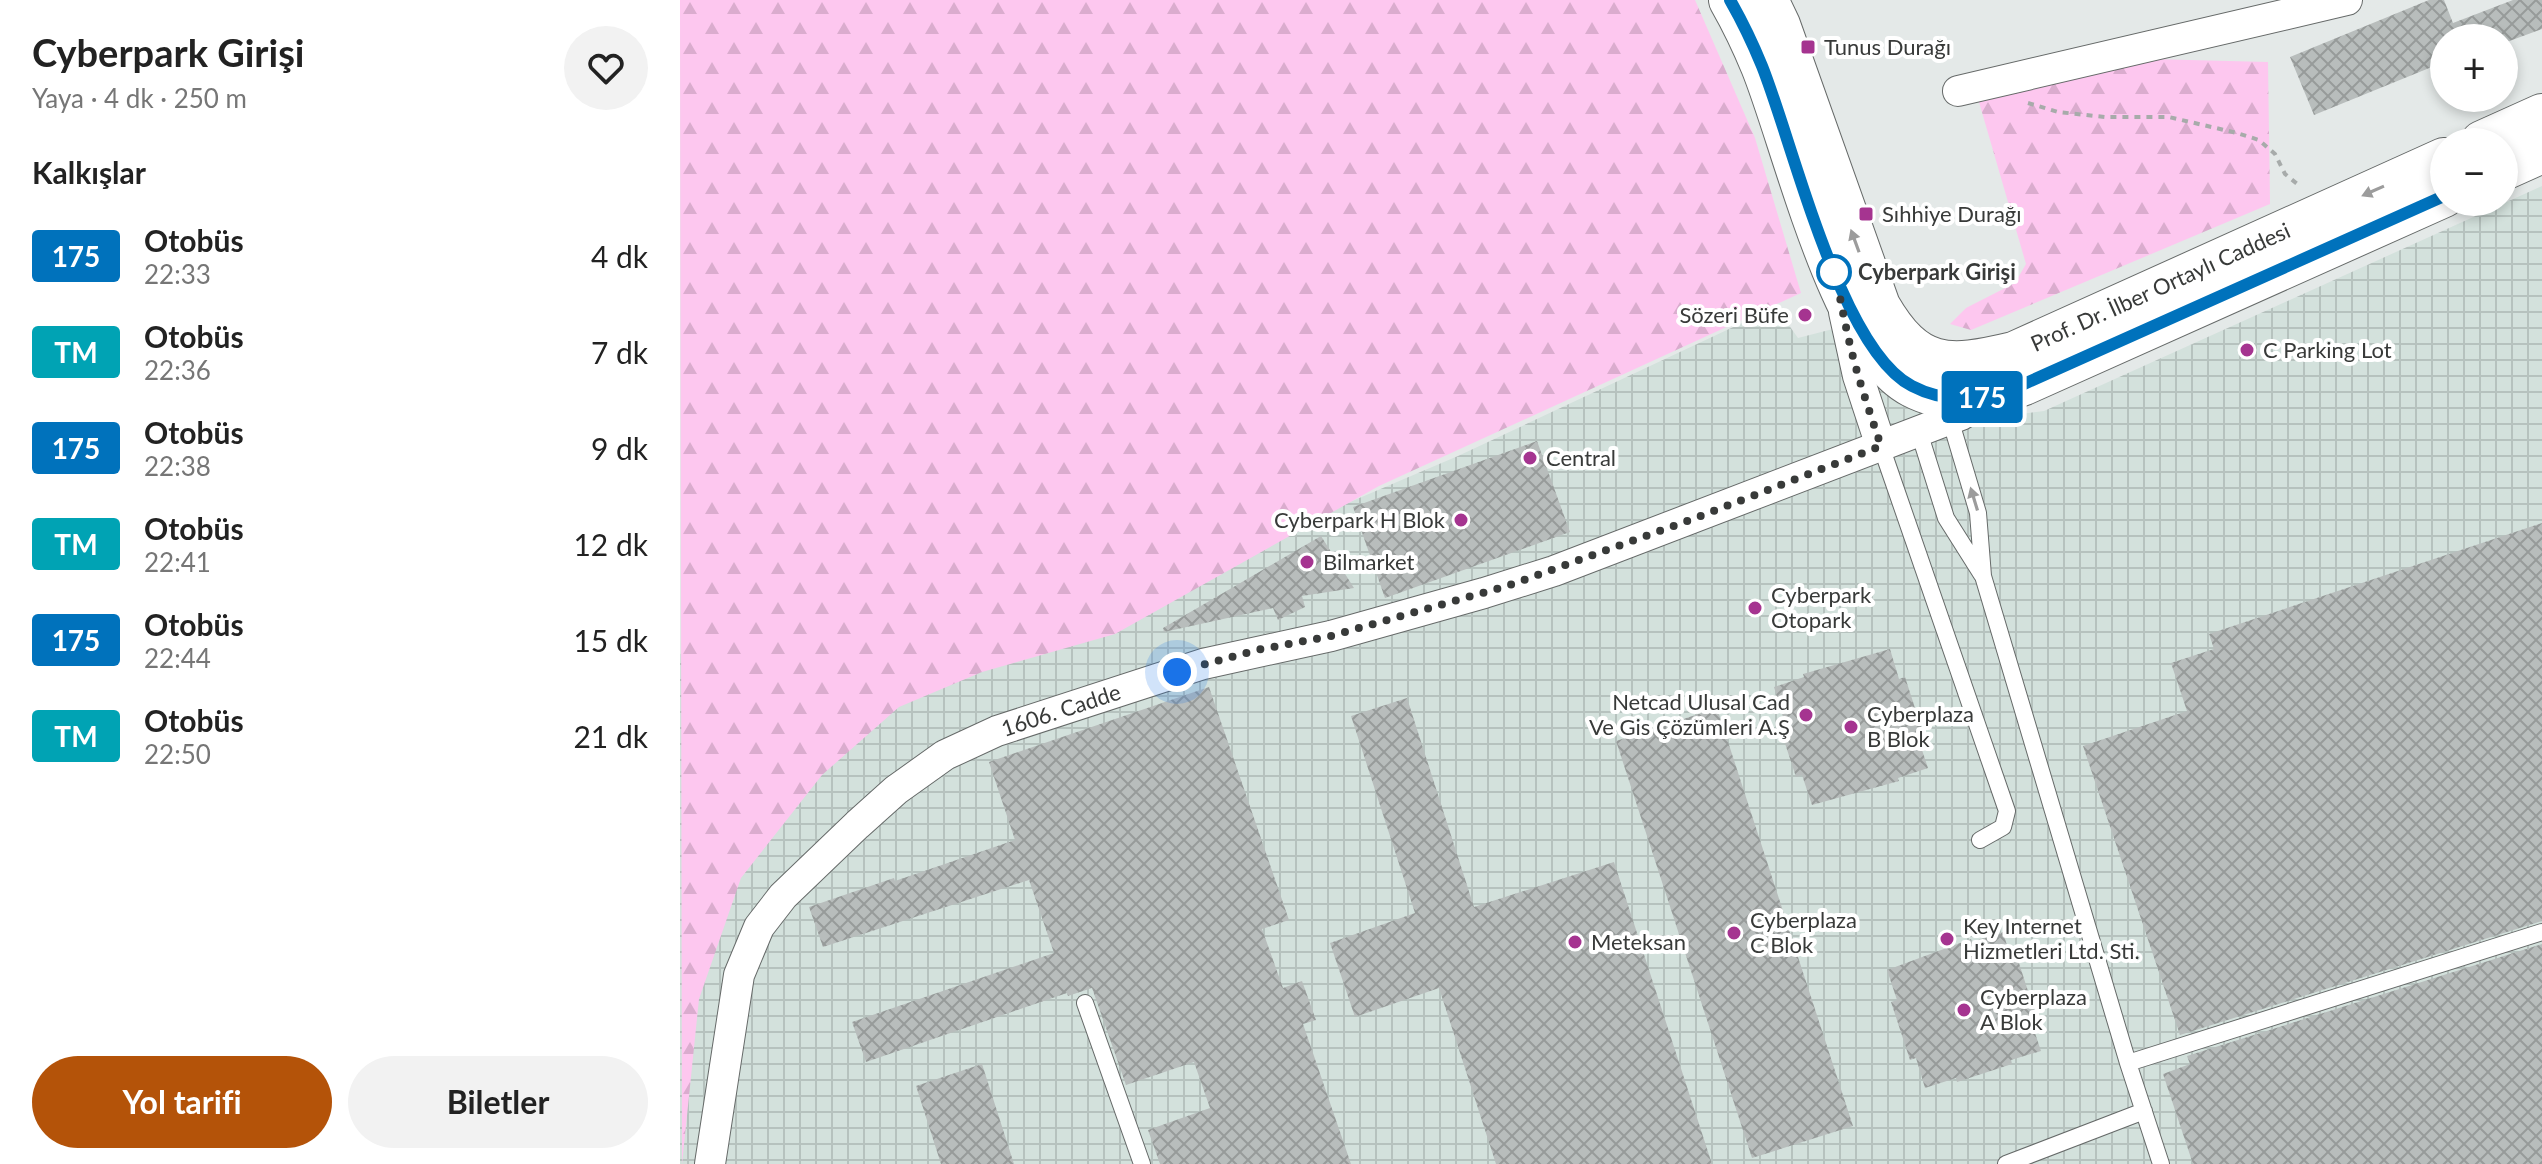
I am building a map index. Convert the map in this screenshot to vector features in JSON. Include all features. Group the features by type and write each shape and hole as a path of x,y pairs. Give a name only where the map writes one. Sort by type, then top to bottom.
{"street":[{"name":"Prof. Dr. İlber Ortaylı Caddesi","path":"1730,0 1762,66 1840,290 1864,334 1890,368 1911,386 1939,397 1966,399 1992,396 2024,384 2430,202"},
{"name":"Prof. Dr. İlber Ortaylı Caddesi","path":"1767,0 1779,25 1879,306 1893,331 1916,351 1940,362 1972,363 2014,353 2430,165"},
{"path":"1958,91 2347,0"},
{"path":"2513,128 2542,115"},
{"path":"2518,163 2542,152"},
{"path":"1840,290 1848,336 1881,446"},
{"name":"1606. Cadde","path":"710,1164 739,975 759,927 783,896 857,825 896,790 945,755 997,731 1203,664 1331,636 1540,575 1919,432 1992,396"}],"lane":[{"path":"1950,419 1978,513 1983,576 2161,1164"},
{"path":"1919,432 1946,518 1983,576"},
{"path":"1881,446 2007,811 2003,827 1980,840"},
{"path":"2128,1063 2542,932"},
{"path":"1085,1003 1142,1164"},
{"path":"2006,1164 2144,1111"}],"path":[{"path":"2013,78 2020,95 2028,103 2058,112 2105,117 2169,117 2259,140 2275,154 2285,174 2332,210"}],"shaded area":[{"path":"2542,186 2542,1164 680,1164 680,654 1256,542 1458,456 1776,307 1798,338 1833,329 1959,411 1989,418 2044,411 2476,216 2518,216 2518,197"}],"green space":[{"path":"680,0 1695,0 1755,138 1801,293 1379,486 1115,634 982,672 899,707 822,775 741,878 699,999 682,1164"},
{"path":"2150,59 2268,62 2270,204 1971,330 1950,324 1966,308 2015,283 2026,264 1979,102"}],"building":[{"path":"2429,0 2444,0 2453,23 2513,0 2542,0 2542,29 2518,38 2518,24 2430,24 2430,68 2314,115 2290,57"},
{"name":"Cyberpark H Blok","path":"1537,441 1570,532 1385,598 1353,507"},
{"path":"2542,523 2542,921 2180,1035 2083,746 2187,711 2171,663 2214,649 2209,634"},
{"name":"Bilmarket","path":"1321,536 1354,588 1302,596 1305,607 1278,620 1273,608 1164,632 1163,628"},
{"name":"Cyberplaza B Blok","path":"1890,649 1899,679 1905,677 1924,736 1918,738 1928,768 1898,778 1899,781 1812,805 1802,775 1796,777 1777,719 1783,717 1774,687 1804,677 1803,674"},
{"path":"1209,687 1289,920 1262,929 1283,988 1302,981 1316,1020 1303,1024 1351,1164 1160,1164 1148,1130 1210,1108 1194,1062 1126,1085 1092,988 1068,996 1067,993 866,1062 852,1022 1054,953 1029,880 823,947 809,907 1015,840 989,762"},
{"name":"Meteksan","path":"1407,698 1474,907 1614,862 1712,1164 1496,1164 1439,988 1355,1017 1330,943 1415,913 1351,716"},
{"name":"Cyberplaza C Blok","path":"1717,708 1853,1126 1752,1158 1616,741"},
{"name":"Cyberplaza A Blok","path":"2003,932 2012,962 2018,960 2037,1019 2031,1021 2041,1051 1957,1082 1956,1078 1925,1088 1916,1058 1910,1060 1891,1002 1897,1000 1887,970 1971,939 1972,942"},
{"path":"2542,944 2542,1164 2193,1164 2163,1074 2190,1064 2187,1056"},
{"path":"982,1064 1014,1164 941,1164 916,1086"}],"bus line":[{"name":"175","path":"1730,0 1762,66 1840,290 1864,334 1890,368 1911,386 1939,397 1966,399 1992,396 2024,384 2430,202"}],"place":[{"name":"Tunus Durağı","path":"1808,47"},
{"name":"Sıhhiye Durağı","path":"1866,214"},
{"name":"Cyberpark Girişi","path":"1834,272"},
{"name":"Sözeri Büfe","path":"1805,315"},
{"name":"C Parking Lot","path":"2247,350"},
{"name":"Central","path":"1530,458"},
{"name":"Cyberpark H Blok","path":"1461,520"},
{"name":"Bilmarket","path":"1307,562"},
{"name":"Cyberpark Otopark","path":"1755,608"},
{"name":"Netcad Ulusal Cad Ve Gis Çözümleri A.Ş","path":"1806,715"},
{"name":"Cyberplaza B Blok","path":"1851,727"},
{"name":"Cyberplaza C Blok","path":"1734,933"},
{"name":"Key Internet Hizmetleri Ltd. Sti.","path":"1947,939"},
{"name":"Meteksan","path":"1575,942"},
{"name":"Cyberplaza A Blok","path":"1964,1010"}],"route":[{"path":"1177,672 1257,650 1331,636 1554,571 1881,446 1858,376 1831,262 1834,272"}]}
